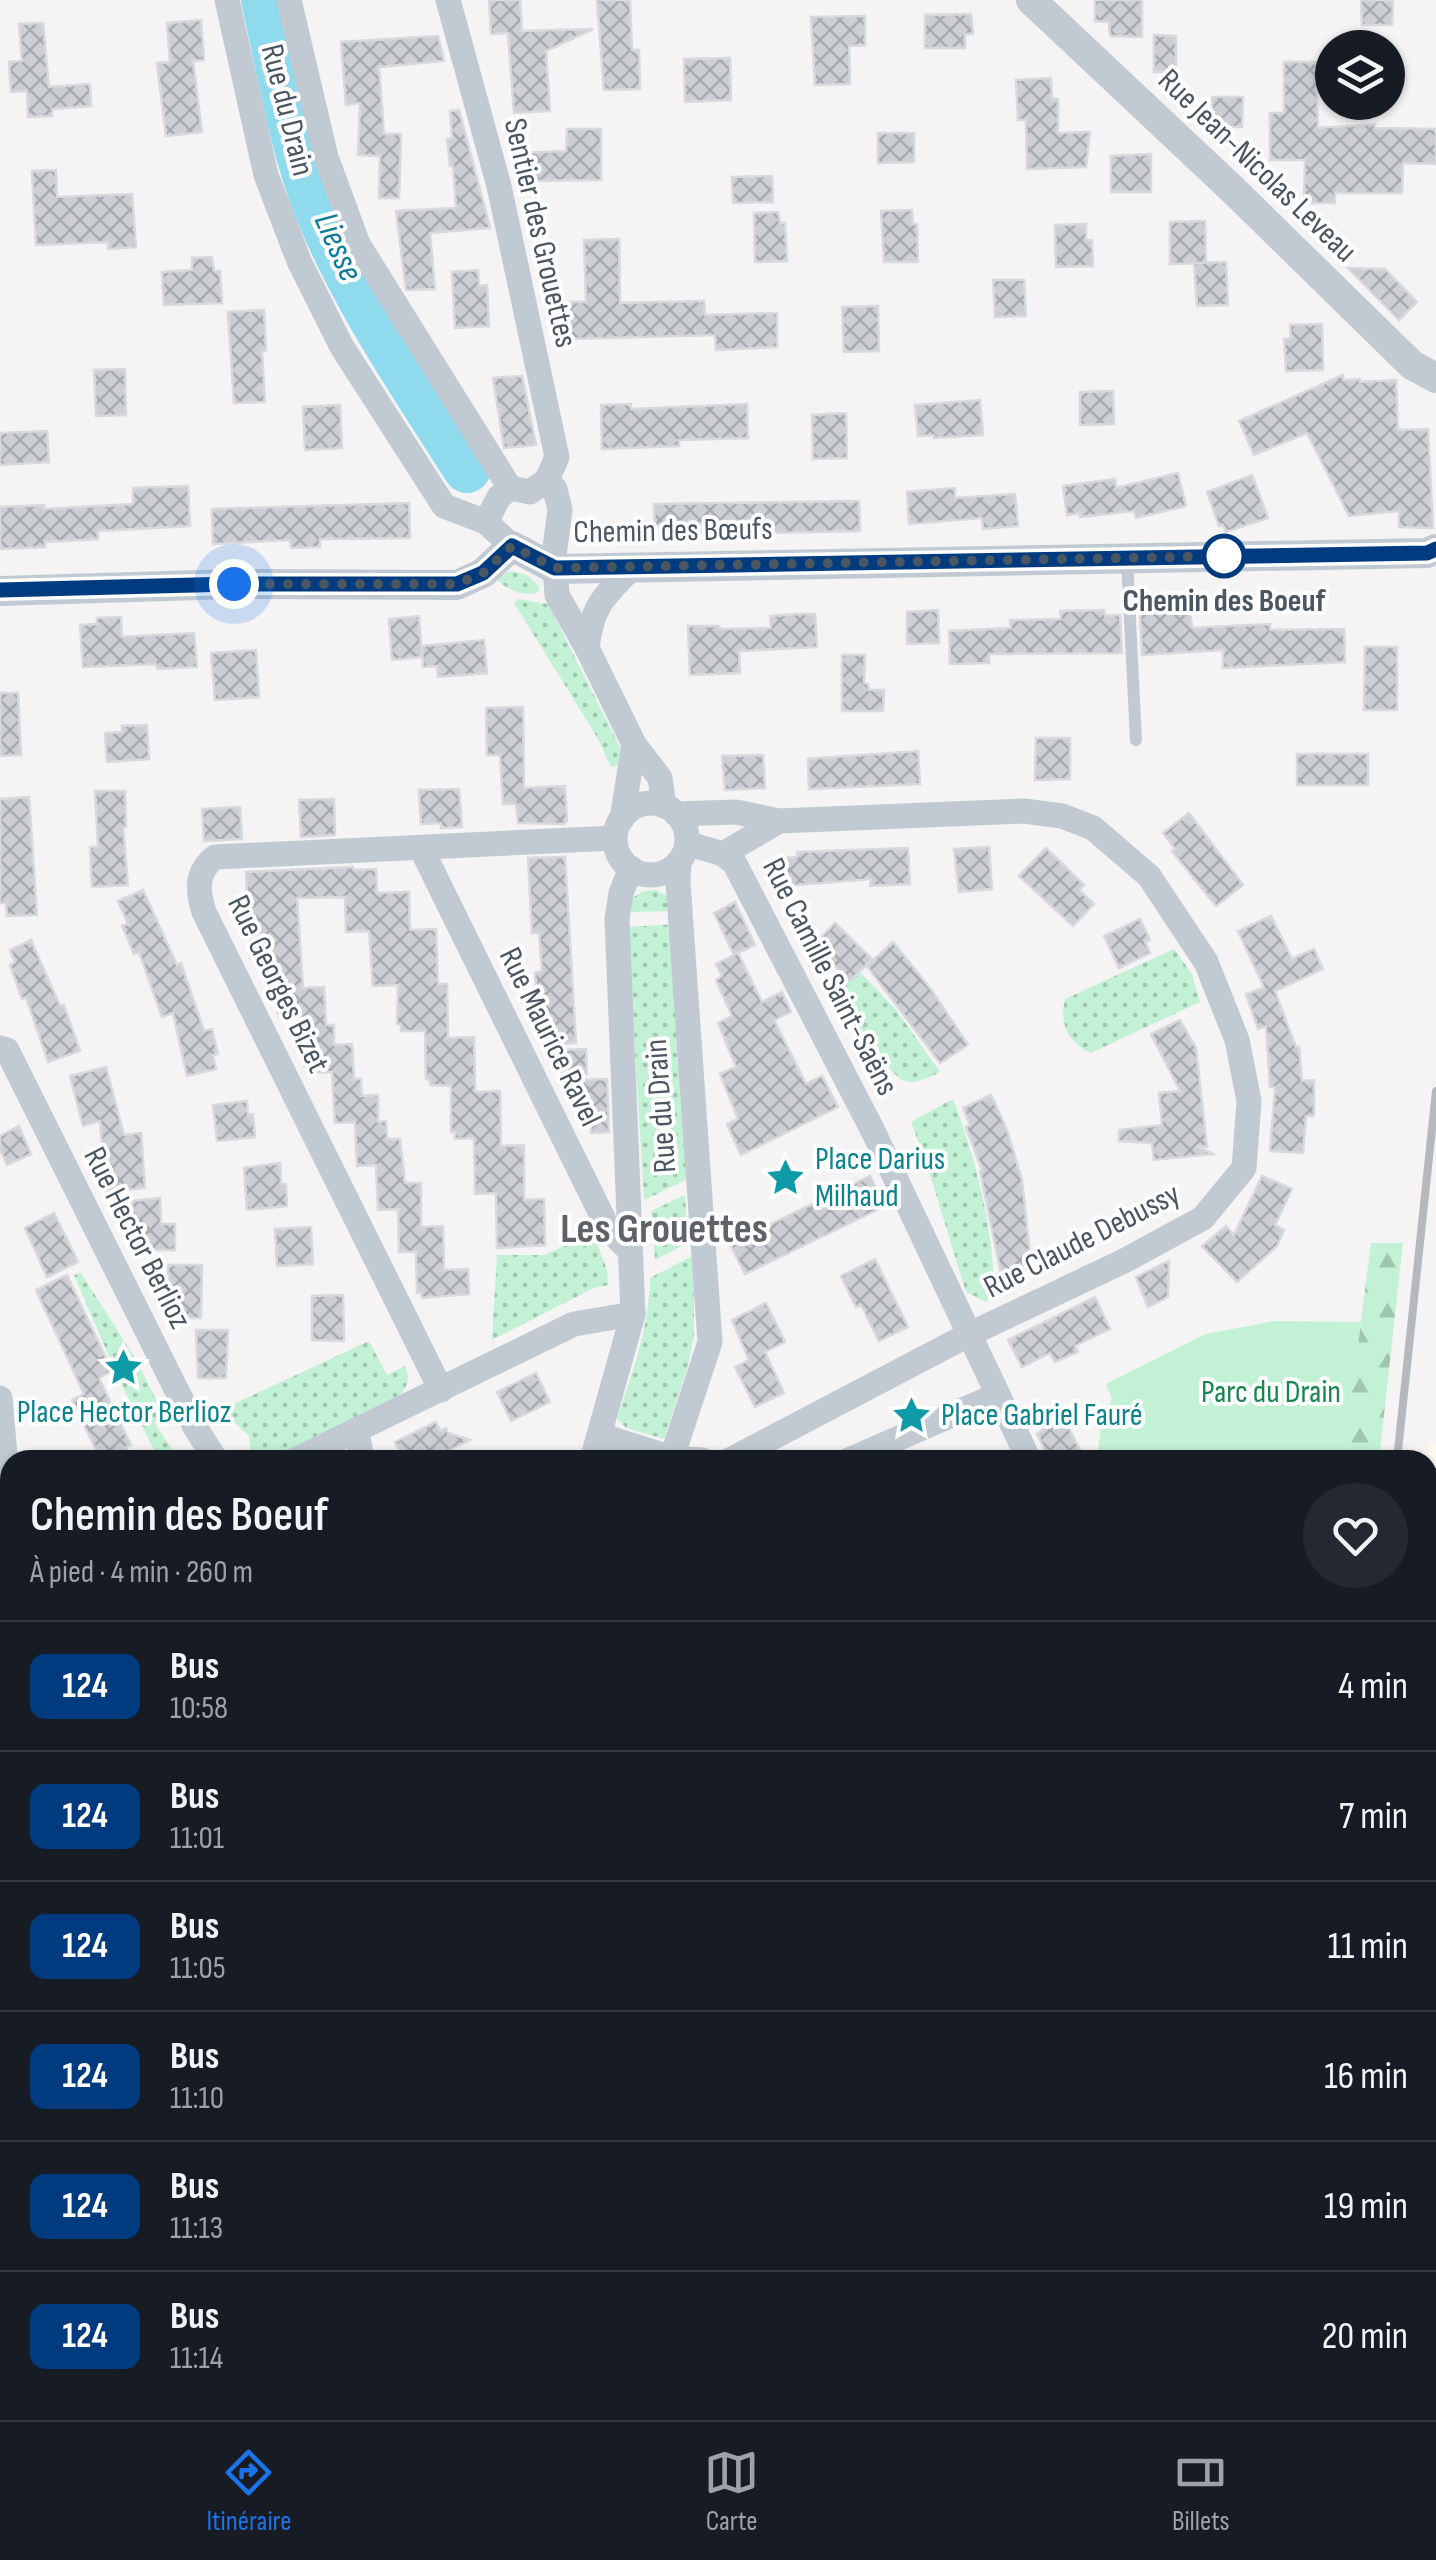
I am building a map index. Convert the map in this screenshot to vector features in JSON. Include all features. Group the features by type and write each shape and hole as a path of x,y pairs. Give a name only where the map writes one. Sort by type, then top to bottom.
{"street":[{"name":"Rue du Drain","path":"227,0 266,175 308,278 342,347 444,506 486,522 512,546"},
{"name":"Rue du Drain","path":"289,0 326,157 358,244 510,488"},
{"name":"Sentier des Grouettes","path":"448,0 499,186 556,457 547,480 555,489 560,510 554,541 555,568"},
{"name":"Rue Jean-Nicolas Leveau","path":"1031,0 1217,174 1412,365 1436,378"},
{"path":"486,522 499,497 510,488 530,492 547,480"},
{"path":"0,590 457,584 483,573 512,546"},
{"name":"Chemin des Bœufs","path":"512,546 555,568 1427,553 1436,549"},
{"path":"555,568 558,595 634,744 660,778 670,810 684,824 684,853"},
{"path":"587,648 598,604 632,568"},
{"path":"634,744 618,828 620,858 630,868 652,874 664,872 684,853 723,854"},
{"path":"618,828 636,806 736,812 779,821"},
{"name":"Rue Claude Debussy","path":"723,854 779,821 1024,811 1062,816 1093,828 1150,876 1206,962 1237,1040 1249,1101 1244,1168 1203,1218 749,1450"},
{"name":"Rue Georges Bizet","path":"441,1390 204,912 198,888 203,869 215,857 420,848 618,828"},
{"name":"Rue Maurice Ravel","path":"420,848 609,1230 629,1250"},
{"name":"Rue du Drain","path":"674,1450 710,1342 678,882 684,853"},
{"name":"Rue Camille Saint-Saëns","path":"723,854 735,864 873,1131 1023,1450"},
{"name":"Rue du Drain","path":"595,1450 632,1314 617,919 620,893 630,868"},
{"name":"Rue Hector Berlioz","path":"0,1048 7,1050 210,1450"},
{"path":"316,1450 574,1324 632,1314"},
{"path":"872,1450 996,1396"},
{"path":"0,1398 5,1450"},
{"path":"357,1430 360,1450"},
{"path":"599,1434 645,1450"}],"lane":[{"path":"1127,558 1136,740"}],"green space":[{"path":"510,571 527,575 539,586 539,592 516,592 496,579"},
{"path":"518,599 548,604 622,752 619,765 611,767 597,737 514,603"},
{"path":"656,890 671,898 676,911 628,912 632,898"},
{"path":"678,924 690,1178 644,1200 628,927"},
{"path":"1174,949 1192,974 1200,1002 1091,1053 1071,1038 1063,1017 1065,999"},
{"path":"850,961 897,1011 940,1072 911,1082 898,1077 878,1053 879,1048 856,1028 834,997 843,987 836,982 826,992 823,989"},
{"path":"953,1099 987,1218 995,1292 986,1302 966,1292 911,1122"},
{"path":"685,1195 688,1243 655,1260 651,1211"},
{"path":"593,1232 607,1270 608,1285 594,1288 492,1340 497,1255 545,1255"},
{"path":"1371,1243 1403,1243 1380,1450 1344,1450"},
{"path":"694,1255 694,1334 688,1366 664,1439 626,1428 617,1418 643,1332 650,1278"},
{"path":"81,1273 135,1358 165,1417 155,1423 173,1450 154,1450 74,1275"},
{"name":"Parc du Drain","path":"1274,1321 1361,1322 1344,1450 1098,1450 1101,1426 1112,1399 1106,1384 1206,1334"},
{"path":"369,1341 387,1375 405,1366 408,1375 398,1397 291,1450 251,1450 249,1436 230,1418 229,1406"}],"building":[{"path":"489,0 520,0 522,31 593,29 546,51 550,111 514,113 508,33 491,34"},
{"path":"597,0 630,0 632,50 639,50 640,89 604,90"},
{"path":"1095,0 1142,0 1142,37 1110,36 1109,22 1095,21"},
{"path":"1361,0 1393,0 1392,25 1362,25"},
{"path":"971,14 973,34 965,34 965,48 925,48 925,15"},
{"path":"865,16 865,45 849,46 850,84 815,85 811,17"},
{"path":"201,20 204,60 193,61 202,132 166,136 157,63 170,62 167,23"},
{"path":"43,23 49,87 90,84 91,106 52,109 52,116 28,117 27,91 11,92 9,62 22,61 19,24"},
{"path":"1154,35 1176,36 1176,72 1154,72"},
{"path":"438,36 444,61 379,67 384,134 401,134 399,198 379,198 380,156 358,155 360,103 346,105 341,42"},
{"path":"730,58 731,100 685,102 684,59"},
{"path":"1284,62 1315,62 1318,128 1375,124 1375,128 1436,129 1436,164 1403,163 1402,193 1335,193 1335,203 1304,203 1305,160 1270,160 1270,113 1284,113"},
{"path":"1051,78 1052,99 1058,99 1058,133 1090,132 1086,167 1027,169 1026,120 1018,120 1016,80"},
{"path":"1212,97 1243,97 1242,127 1212,127"},
{"path":"459,110 490,228 430,233 435,289 406,290 396,211 456,208 447,139 452,138 450,111"},
{"path":"567,129 601,129 601,180 529,181 521,153 566,151"},
{"path":"878,133 914,133 914,162 878,163"},
{"path":"1151,154 1151,192 1111,192 1111,156"},
{"path":"56,170 57,197 132,194 136,247 108,249 108,242 36,245 32,171"},
{"path":"772,176 773,202 733,203 732,177"},
{"path":"912,210 913,224 917,224 918,262 884,262 881,211"},
{"path":"778,212 780,223 785,223 787,261 755,262 754,213"},
{"path":"1205,221 1206,263 1170,264 1170,222"},
{"path":"1086,224 1086,240 1092,240 1093,266 1056,267 1055,225"},
{"path":"619,239 620,303 704,301 705,315 777,313 777,347 716,350 715,335 567,339 566,302 586,302 584,240"},
{"path":"212,257 214,271 220,271 222,303 164,305 162,272 192,270 192,258"},
{"path":"1226,262 1228,305 1197,306 1194,263"},
{"path":"1348,268 1385,269 1417,302 1399,320"},
{"path":"478,270 479,286 487,285 489,326 455,328 452,272"},
{"path":"993,280 1024,280 1026,316 995,317"},
{"path":"878,306 879,351 844,352 842,307"},
{"path":"264,310 265,402 234,403 228,312"},
{"path":"1322,324 1323,370 1286,371 1284,339 1291,338 1290,325"},
{"path":"125,369 126,415 96,416 94,370"},
{"path":"1343,375 1343,380 1360,382 1396,380 1398,430 1428,429 1433,528 1399,527 1399,511 1349,516 1307,433 1254,455 1239,421"},
{"path":"522,376 536,445 504,448 493,378"},
{"path":"1113,391 1114,424 1080,425 1080,392"},
{"path":"980,400 983,435 918,436 915,405"},
{"path":"631,404 631,409 747,404 748,438 679,440 679,446 602,449 601,405"},
{"path":"340,405 342,448 305,450 303,407"},
{"path":"846,413 847,458 813,459 812,415"},
{"path":"47,431 49,462 0,465 0,433"},
{"path":"1178,473 1186,506 1136,518 1134,511 1067,515 1063,486 1115,479 1116,488"},
{"path":"1252,475 1268,518 1226,532 1223,525 1219,526 1207,492"},
{"path":"188,486 190,526 98,531 98,539 0,549 0,507 133,504 133,488"},
{"path":"955,488 955,498 1015,494 1018,526 983,529 982,518 909,524 907,492"},
{"path":"859,501 860,531 655,535 654,504"},
{"path":"409,503 410,538 320,539 320,547 291,548 290,540 213,544 212,509"},
{"path":"938,610 939,643 907,644 907,612"},
{"path":"1104,610 1105,616 1120,615 1122,653 989,654 989,663 950,664 949,631 1011,628 1010,620 1061,619 1060,611"},
{"path":"1190,611 1192,628 1270,624 1270,630 1344,629 1345,662 1223,668 1223,650 1142,655 1140,614"},
{"path":"815,614 817,647 739,651 740,673 690,675 688,626 771,628 770,616"},
{"path":"419,616 422,657 392,660 389,619"},
{"path":"121,617 122,637 194,633 197,667 83,667 80,625 97,624 97,618"},
{"path":"484,640 487,673 438,677 437,666 423,667 422,646"},
{"path":"1365,647 1397,647 1397,710 1364,710"},
{"path":"256,650 259,697 215,700 211,653"},
{"path":"842,655 865,655 864,683 869,690 884,690 883,711 842,711"},
{"path":"0,693 18,693 21,755 0,756"},
{"path":"523,707 524,788 565,786 564,824 518,823 516,804 503,804 500,755 487,755 486,708"},
{"path":"147,725 149,759 107,762 105,733 122,732 122,726"},
{"path":"1036,738 1070,738 1070,779 1035,780"},
{"path":"918,751 920,784 809,789 808,759"},
{"path":"1297,754 1368,754 1368,785 1297,785"},
{"path":"763,755 765,788 725,790 722,756"},
{"path":"459,789 462,827 421,824 419,790"},
{"path":"95,791 125,791 123,827 128,885 92,887 90,847 98,847"},
{"path":"29,797 37,915 7,916 6,903 0,903 0,799"},
{"path":"334,799 335,835 301,837 299,800"},
{"path":"240,807 242,839 204,841 202,809"},
{"path":"1189,813 1243,885 1216,906 1172,851 1175,849 1163,833"},
{"path":"989,847 992,889 959,892 954,849"},
{"path":"908,848 910,884 870,886 871,879 785,886 784,858 797,857 797,852"},
{"path":"1046,848 1084,885 1079,890 1094,904 1073,926 1019,876"},
{"path":"565,857 576,1043 541,1045 535,973 542,971 539,933 532,933 528,858"},
{"path":"376,869 377,893 409,892 410,930 436,929 438,984 447,984 448,1038 474,1037 475,1092 500,1091 501,1146 524,1145 524,1200 544,1199 545,1245 497,1248 496,1193 475,1194 474,1138 455,1139 455,1132 451,1132 451,1086 430,1085 426,1079 425,1031 401,1031 401,1024 397,1024 398,985 373,986 369,931 346,932 345,897 297,898 303,988 324,987 326,1025 334,1025 334,1045 352,1044 354,1079 361,1079 362,1096 378,1095 378,1122 386,1121 387,1139 400,1139 405,1183 421,1183 421,1227 443,1226 444,1270 468,1269 469,1294 422,1298 421,1292 417,1293 416,1252 399,1252 398,1209 378,1210 376,1165 357,1166 355,1122 335,1123 332,1072 309,1073 309,1066 304,1066 301,1016 280,1018 277,1010 275,963 255,963 255,958 250,958 251,896 247,896 246,872"},
{"path":"143,890 177,965 181,963 204,1031 212,1029 218,1054 213,1055 216,1069 187,1076 173,1013 162,1017 139,952 134,954 122,926 128,924 118,901"},
{"path":"735,902 755,945 734,955 714,913"},
{"path":"1271,916 1292,959 1314,949 1323,969 1275,991 1299,1047 1302,1081 1314,1080 1314,1116 1306,1116 1303,1153 1270,1151 1275,1087 1270,1087 1266,1026 1258,1029 1246,994 1263,985 1238,931"},
{"path":"1140,919 1150,940 1145,942 1150,953 1119,968 1104,936"},
{"path":"835,923 872,959 850,981 813,945"},
{"path":"31,940 60,1006 64,1005 80,1051 48,1062 26,997 22,999 10,965 15,962 10,950"},
{"path":"893,942 968,1045 940,1063 867,966"},
{"path":"738,953 762,1002 782,992 791,1012 774,1020 806,1084 822,1076 838,1107 741,1155 727,1124 738,1119 720,1074 736,1067 718,1023 732,1016 716,980 722,976 716,964"},
{"path":"1180,1020 1196,1048 1207,1147 1196,1146 1213,1154 1154,1160 1152,1143 1119,1141 1119,1130 1162,1125 1159,1093 1180,1091 1151,1034"},
{"path":"586,1049 587,1074 562,1074 561,1050"},
{"path":"106,1067 124,1135 141,1133 145,1188 106,1192 100,1121 83,1126 70,1076"},
{"path":"607,1079 609,1132 591,1133 591,1119 585,1119 582,1080"},
{"path":"991,1095 1007,1130 1022,1180 1032,1272 1001,1274 982,1170 966,1127 970,1125 963,1108"},
{"path":"247,1101 248,1115 253,1114 255,1137 217,1141 213,1105"},
{"path":"19,1126 31,1154 7,1165 0,1149 0,1136"},
{"path":"280,1163 287,1206 247,1210 244,1168"},
{"path":"870,1176 885,1206 745,1274 730,1244"},
{"path":"1262,1176 1292,1189 1275,1225 1284,1230 1277,1246 1237,1282 1202,1246 1226,1226 1234,1235"},
{"path":"160,1198 161,1224 175,1224 175,1250 135,1250 132,1201"},
{"path":"54,1213 78,1262 47,1277 25,1228"},
{"path":"311,1227 313,1264 277,1266 275,1229"},
{"path":"875,1259 908,1327 879,1341 841,1276"},
{"path":"1169,1261 1168,1297 1148,1307 1136,1277"},
{"path":"168,1265 202,1265 201,1318 169,1318"},
{"path":"67,1275 112,1371 99,1378 131,1445 127,1450 96,1450 72,1400 84,1394 36,1290"},
{"path":"343,1295 344,1341 312,1340 312,1296"},
{"path":"1095,1297 1110,1329 1075,1346 1078,1352 1055,1362 1050,1353 1022,1367 1008,1340"},
{"path":"766,1303 785,1342 765,1352 784,1393 755,1407 735,1367 749,1360 732,1320"},
{"path":"196,1330 228,1330 226,1378 198,1378"},
{"path":"536,1373 550,1402 511,1421 497,1392"},
{"path":"1059,1408 1080,1450 1045,1450 1037,1434 1043,1430 1038,1419"},
{"path":"436,1422 440,1431 446,1428 448,1433 470,1440 450,1450 399,1450 395,1442"}],"waterway":[{"name":"Liesse","path":"265,0 294,132 318,209 368,310 467,469"}],"railway":[{"path":"1398,1450 1436,1091"}],"bus line":[{"name":"124","path":"0,590 457,584 483,573 512,546 555,568 1427,553 1436,549"}],"place":[{"name":"Chemin des Boeuf","path":"1224,556"},
{"name":"Place Darius Milhaud","path":"785,1177"},
{"name":"Place Hector Berlioz","path":"124,1367"},
{"name":"Place Gabriel Fauré","path":"911,1415"}],"district":[{"name":"Les Grouettes","path":"664,1229"}],"route":[{"path":"234,584 457,584 483,573 512,546 555,568 1235,556 1224,556"}]}
